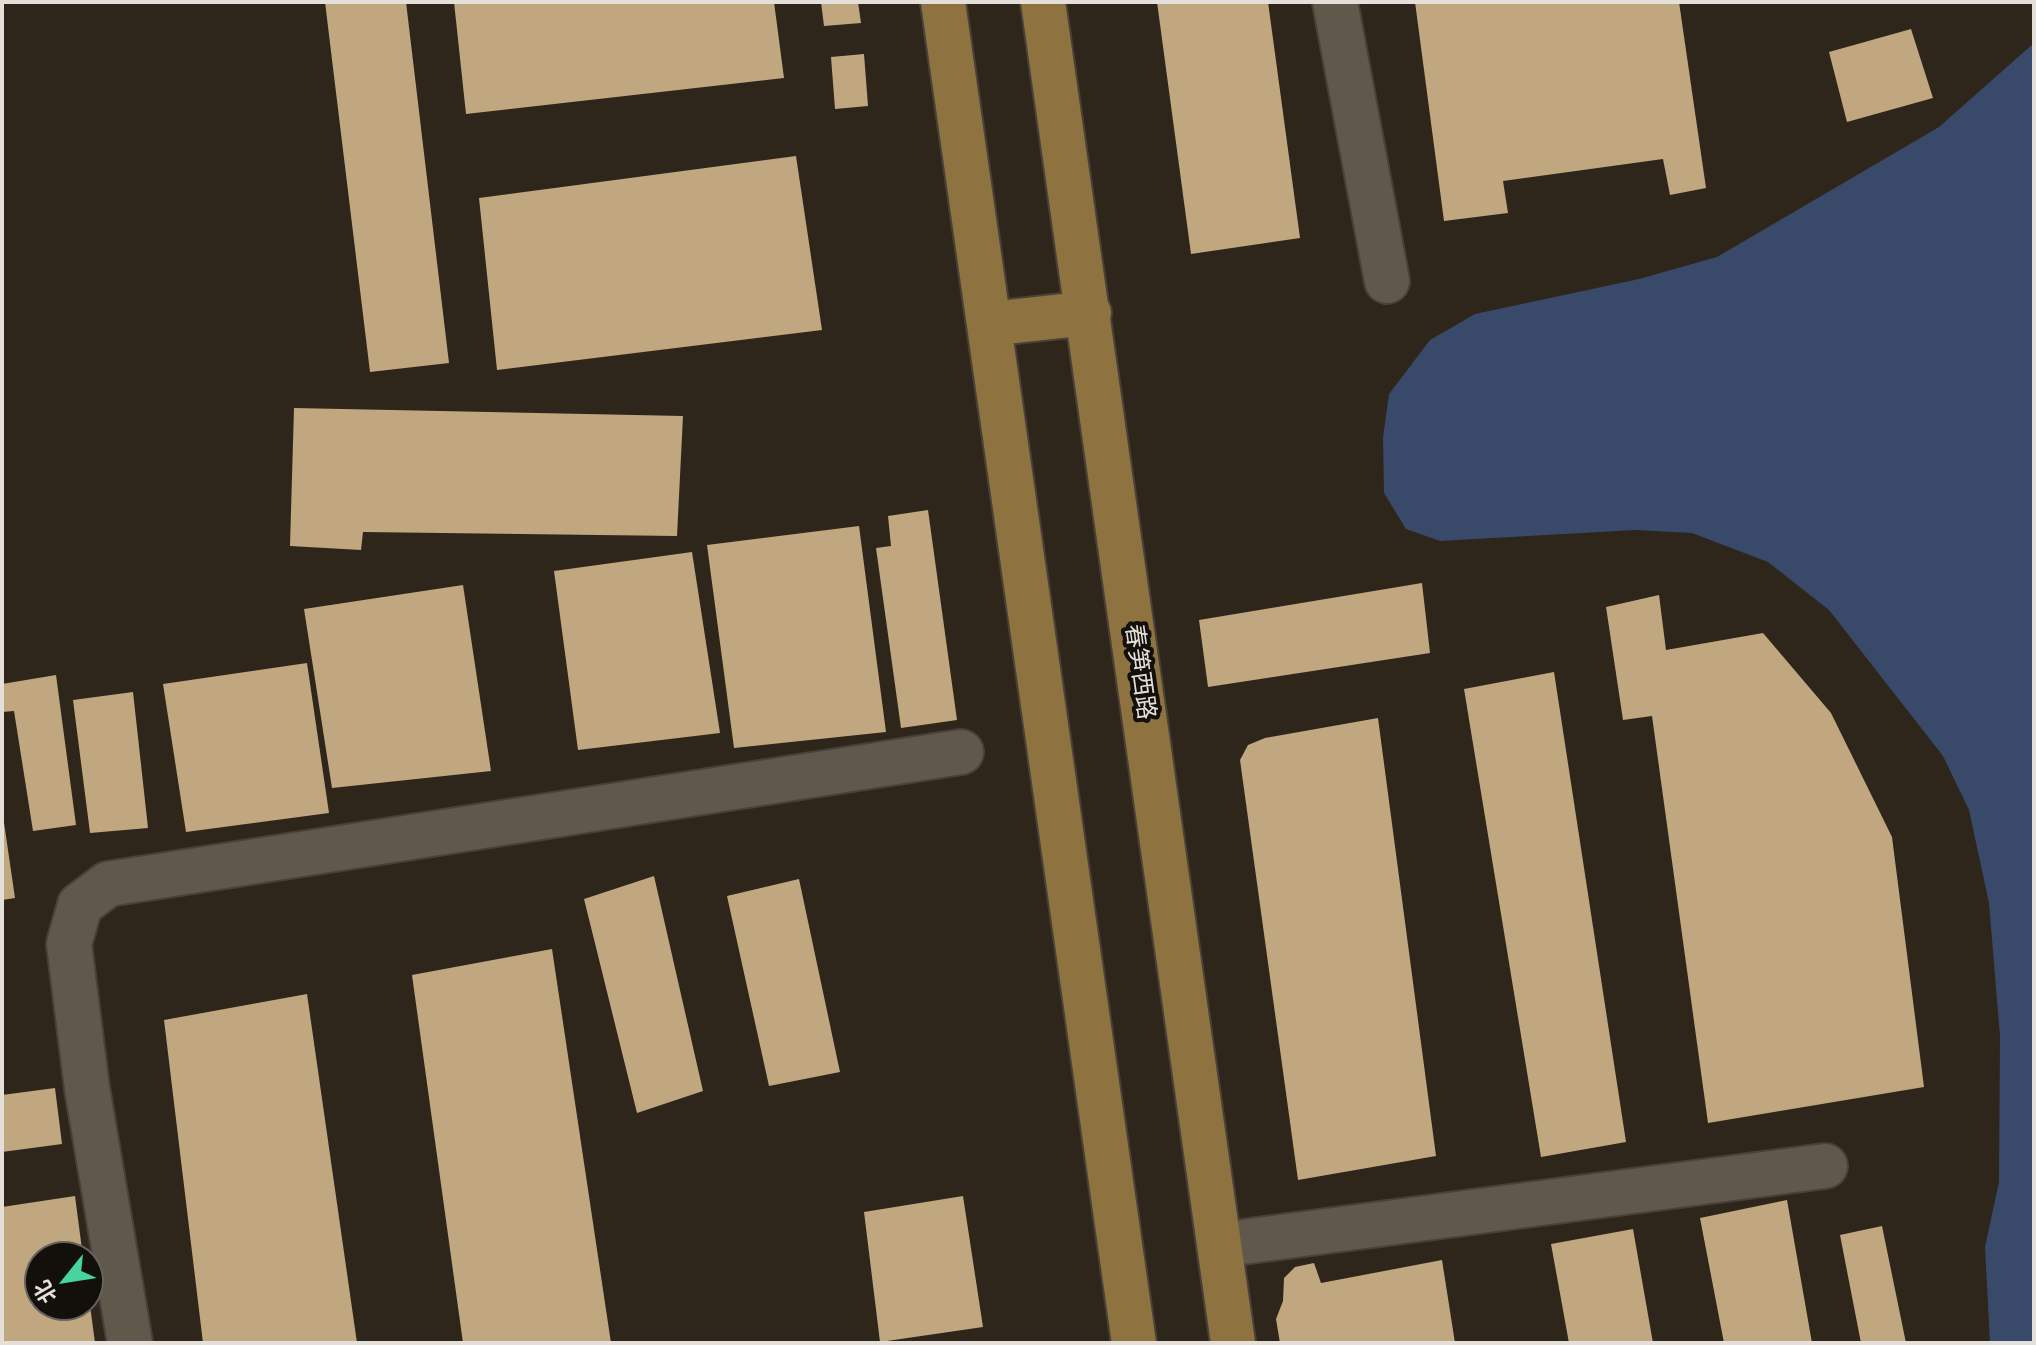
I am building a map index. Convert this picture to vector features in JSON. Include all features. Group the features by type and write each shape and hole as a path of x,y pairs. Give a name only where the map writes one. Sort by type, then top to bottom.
{"main road":[{"path":"943,2 1134,1343"},
{"name":"春笋西路","path":"1043,2 1233,1343"},
{"path":"989,324 1089,313"}],"street":[{"path":"1335,2 1387,281"},
{"path":"130,1343 87,1088 69,944 80,905 108,884 961,752"},
{"path":"1219,1245 1825,1166"}],"water":[{"path":"2034,43 2034,1343 1990,1343 1985,1247 1999,1182 2000,1036 1989,903 1969,810 1943,756 1829,610 1768,562 1692,533 1635,530 1440,541 1406,529 1384,493 1383,438 1389,394 1430,340 1475,314 1639,279 1717,257 1939,127"}],"building":[{"path":"325,2 406,2 449,363 370,372"},
{"path":"454,2 774,2 784,78 466,114"},
{"path":"821,2 858,2 861,23 824,26"},
{"path":"1157,2 1268,2 1300,238 1191,254"},
{"path":"1415,2 1679,2 1706,188 1670,195 1663,159 1503,181 1508,213 1444,221"},
{"path":"1911,29 1933,98 1847,122 1829,52"},
{"path":"864,54 868,106 835,109 831,57"},
{"path":"796,156 822,330 497,370 479,198"},
{"path":"294,408 683,416 677,536 363,532 361,550 290,546"},
{"path":"928,510 957,720 901,728 876,548 891,546 888,516"},
{"path":"859,526 886,732 734,748 707,545"},
{"path":"692,552 720,733 578,750 554,571"},
{"path":"1422,583 1430,653 1208,687 1199,620"},
{"path":"463,585 491,771 332,788 304,609"},
{"path":"1659,595 1666,650 1763,633 1831,713 1892,837 1924,1087 1708,1123 1652,716 1623,720 1606,607"},
{"path":"307,663 329,813 186,832 163,684"},
{"path":"1554,672 1626,1142 1541,1157 1464,689"},
{"path":"56,675 76,825 33,831 14,711 2,712 2,684"},
{"path":"133,692 148,828 90,833 73,700"},
{"path":"1378,718 1436,1156 1298,1180 1240,760 1248,745 1265,738"},
{"path":"2,809 15,898 2,900"},
{"path":"654,876 703,1091 637,1113 584,899"},
{"path":"799,879 840,1072 769,1086 727,896"},
{"path":"552,949 611,1343 463,1343 412,975"},
{"path":"307,994 357,1343 203,1343 164,1020"},
{"path":"55,1088 62,1144 2,1152 2,1095"},
{"path":"75,1196 81,1241 24,1241 24,1321 92,1321 95,1343 2,1343 2,1207"},
{"path":"963,1196 983,1327 880,1342 864,1212"},
{"path":"1787,1200 1812,1343 1724,1343 1700,1218"},
{"path":"1882,1226 1906,1343 1861,1343 1840,1235"},
{"path":"1633,1229 1653,1343 1569,1343 1551,1244"},
{"path":"1442,1260 1455,1343 1280,1343 1276,1319 1283,1301 1284,1278 1295,1267 1314,1263 1321,1283"}]}
